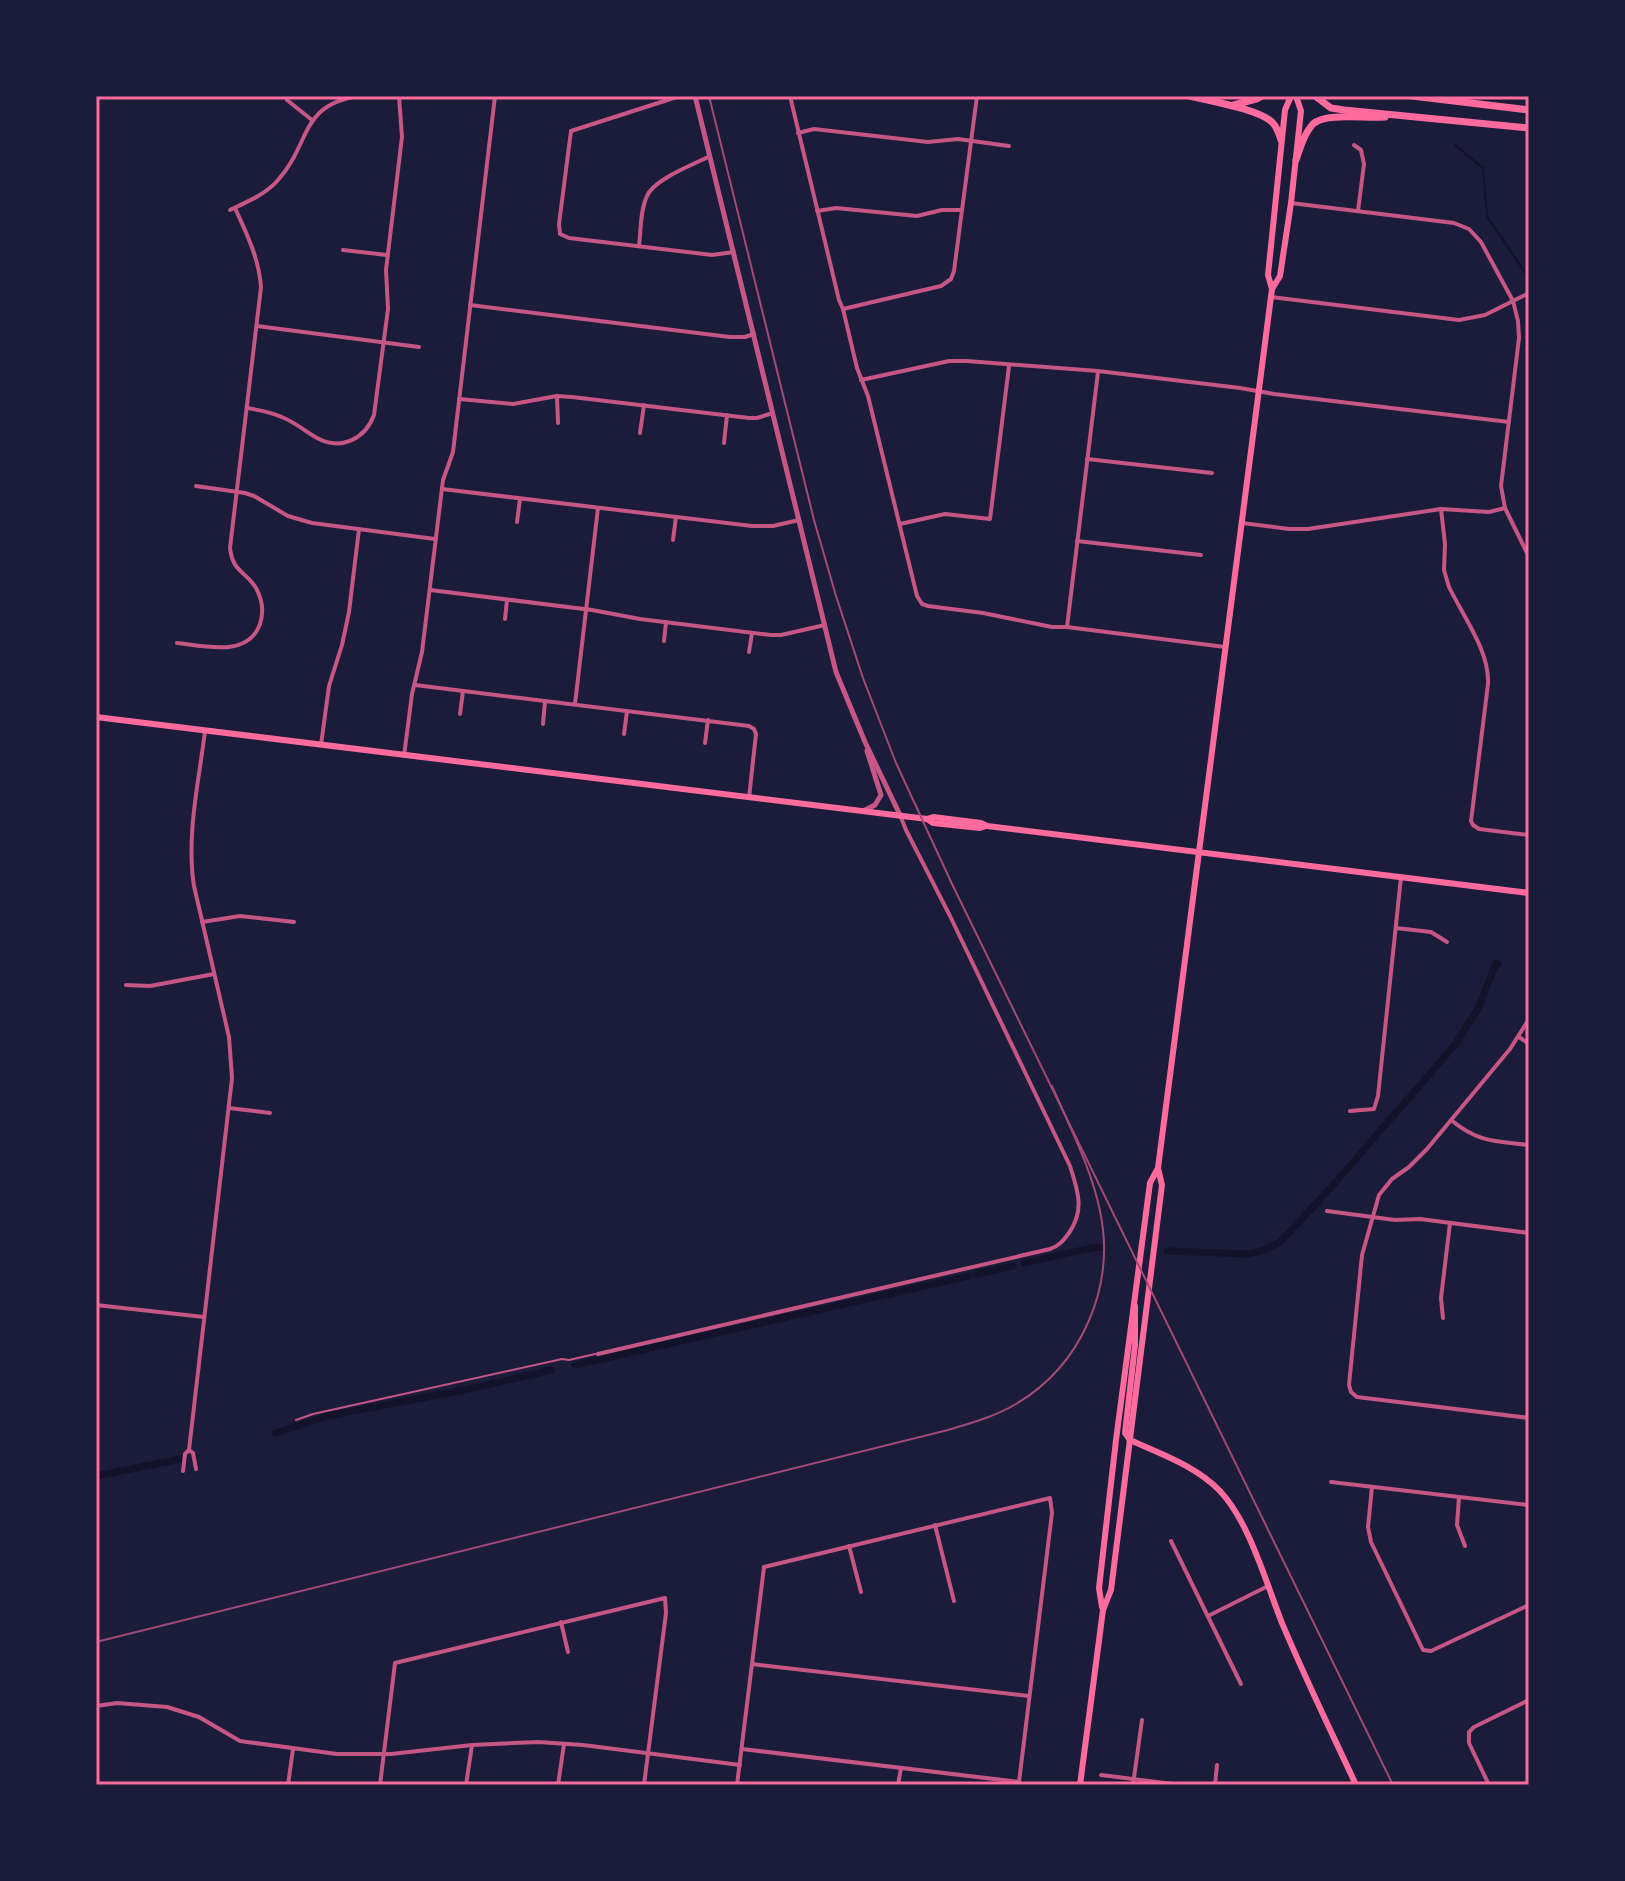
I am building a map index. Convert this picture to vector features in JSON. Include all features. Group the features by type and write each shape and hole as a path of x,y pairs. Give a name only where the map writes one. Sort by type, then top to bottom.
{"highway":[{"path":"1190,96 1268,118 1276,126 1281,140"},
{"path":"1232,106 1262,96"},
{"path":"1315,96 1331,108 1529,128"},
{"path":"1412,96 1529,110"},
{"path":"1296,160 1306,133 1321,119 1405,115"}],"main road":[{"path":"1080,1785 1103,1610 1111,1590 1162,1185 1158,1168 1272,289 1268,275 1281,140 1285,110 1294,96"},
{"path":"1272,289 1280,276 1296,160 1301,111 1294,96"},
{"path":"96,717 749,798 927,819 933,817 1529,893"},
{"path":"1103,1610 1099,1588 1134,1291 1150,1183 1158,1168"},
{"path":"1134,1291 1135,1345 1125,1433 1130,1440 1191,1469 1218,1489 1241,1521 1295,1653 1356,1785"}],"street":[{"path":"177,643 216,648 237,646 257,631 261,620 258,591 235,566 231,556 230,538 260,300 260,275 254,252 233,209 265,192 280,179 312,120 322,110 338,100 360,96"},
{"path":"247,408 280,416 325,442 349,442 367,430 374,415 388,309 385,276 402,137 399,96"},
{"path":"404,756 422,652 443,480 453,452 495,96"},
{"path":"680,96 571,131 560,234 569,238 712,255 734,252"},
{"path":"598,1354 1050,1249 1060,1244 1078,1221 1079,1195 1070,1166 865,742 838,678 695,96"},
{"path":"790,96 839,300 857,368 868,396 917,596 922,604 1038,625 1225,647"},
{"path":"843,309 948,282 954,271 977,96"},
{"path":"287,100 312,120"},
{"path":"798,133 814,129 928,142 951,139 1009,146"},
{"path":"1354,145 1364,156 1358,211"},
{"path":"639,246 645,199 650,190 710,156"},
{"path":"1291,203 1454,223 1469,229 1481,242 1513,301 1518,321 1519,338 1501,486 1505,508 1529,557"},
{"path":"817,211 836,208 917,216 942,210 962,210"},
{"path":"343,250 387,255"},
{"path":"1271,297 1459,320 1479,317 1529,293"},
{"path":"470,305 730,337 754,334"},
{"path":"257,326 419,347"},
{"path":"861,380 949,361 1098,371 1509,422"},
{"path":"900,524 945,514 990,519 1009,366"},
{"path":"1067,627 1098,371"},
{"path":"459,399 513,404 557,396 757,418 773,413"},
{"path":"557,396 558,423"},
{"path":"640,433 644,405"},
{"path":"724,443 727,415"},
{"path":"1087,459 1212,473"},
{"path":"196,486 254,496 299,520 435,539"},
{"path":"442,489 763,527 799,520"},
{"path":"517,522 520,499"},
{"path":"575,704 598,508"},
{"path":"1241,523 1289,529 1323,528 1441,509 1489,512 1505,508"},
{"path":"1441,509 1446,582 1483,653 1488,670 1471,821 1481,829 1529,835"},
{"path":"673,540 676,517"},
{"path":"321,745 329,686 349,612 359,529"},
{"path":"1077,541 1201,555"},
{"path":"430,590 752,633 781,635 825,625"},
{"path":"505,619 507,600"},
{"path":"664,641 666,622"},
{"path":"749,652 752,633"},
{"path":"415,685 742,724 754,729 756,734 749,798"},
{"path":"460,714 463,691"},
{"path":"543,724 545,701"},
{"path":"624,734 627,711"},
{"path":"705,743 708,720"},
{"path":"196,1469 190,1450 232,1070 231,1050 194,886 191,852 205,731"},
{"path":"863,811 875,805 881,795 865,742"},
{"path":"1350,1111 1374,1109 1377,1104 1401,877"},
{"path":"202,922 234,916 294,922"},
{"path":"1396,928 1431,932 1447,942"},
{"path":"126,985 150,986 215,974"},
{"path":"1529,1019 1519,1037 1451,1120 1413,1164 1392,1179 1379,1195 1361,1261 1349,1385 1352,1394 1357,1397 1529,1418"},
{"path":"1519,1037 1529,1044"},
{"path":"229,1108 270,1113"},
{"path":"1451,1120 1478,1138 1529,1145"},
{"path":"1327,1211 1529,1233"},
{"path":"1443,1318 1441,1298 1450,1223"},
{"path":"96,1305 204,1317"},
{"path":"183,1471 185,1454 190,1450"},
{"path":"1331,1482 1529,1505"},
{"path":"1372,1487 1368,1527 1371,1542 1423,1650 1431,1651 1529,1605"},
{"path":"1459,1497 1457,1525 1465,1546"},
{"path":"737,1785 764,1567 1050,1498 1052,1513 1019,1782 742,1749"},
{"path":"935,1525 954,1601"},
{"path":"1171,1541 1241,1684"},
{"path":"849,1546 861,1592"},
{"path":"1208,1616 1268,1586"},
{"path":"380,1785 395,1663 665,1598 666,1613 644,1785"},
{"path":"561,1622 568,1652"},
{"path":"752,1664 1029,1697"},
{"path":"1489,1785 1469,1743 1469,1734 1474,1727 1529,1700"},
{"path":"96,1706 117,1703 167,1707 199,1717 240,1741 337,1754 384,1755 510,1742 564,1744 740,1765"},
{"path":"1134,1782 1142,1720"},
{"path":"558,1785 564,1744"},
{"path":"466,1785 472,1745"},
{"path":"288,1785 293,1749"},
{"path":"1215,1785 1217,1765"},
{"path":"898,1785 901,1768"},
{"path":"1101,1775 1134,1782 1181,1785"}],"lane":[{"path":"296,1420 562,1359 598,1354"}],"waterway":[{"path":"1455,145 1483,168 1487,216 1526,274"},
{"path":"1167,1251 1248,1254 1280,1242 1454,1046 1478,1009 1498,964"},
{"path":"1024,1263 1101,1247"},
{"path":"976,1274 1013,1266"},
{"path":"575,1365 969,1276"},
{"path":"276,1433 327,1416 552,1370"},
{"path":"96,1476 181,1459"}],"tram line":[{"path":"709,96 814,520 863,678 896,763 952,884 1393,1785"}],"railway":[{"path":"96,1642 948,1430 1016,1404 1039,1388 1076,1346 1098,1295 1103,1267 1104,1239 1096,1195 1052,1086"}]}
